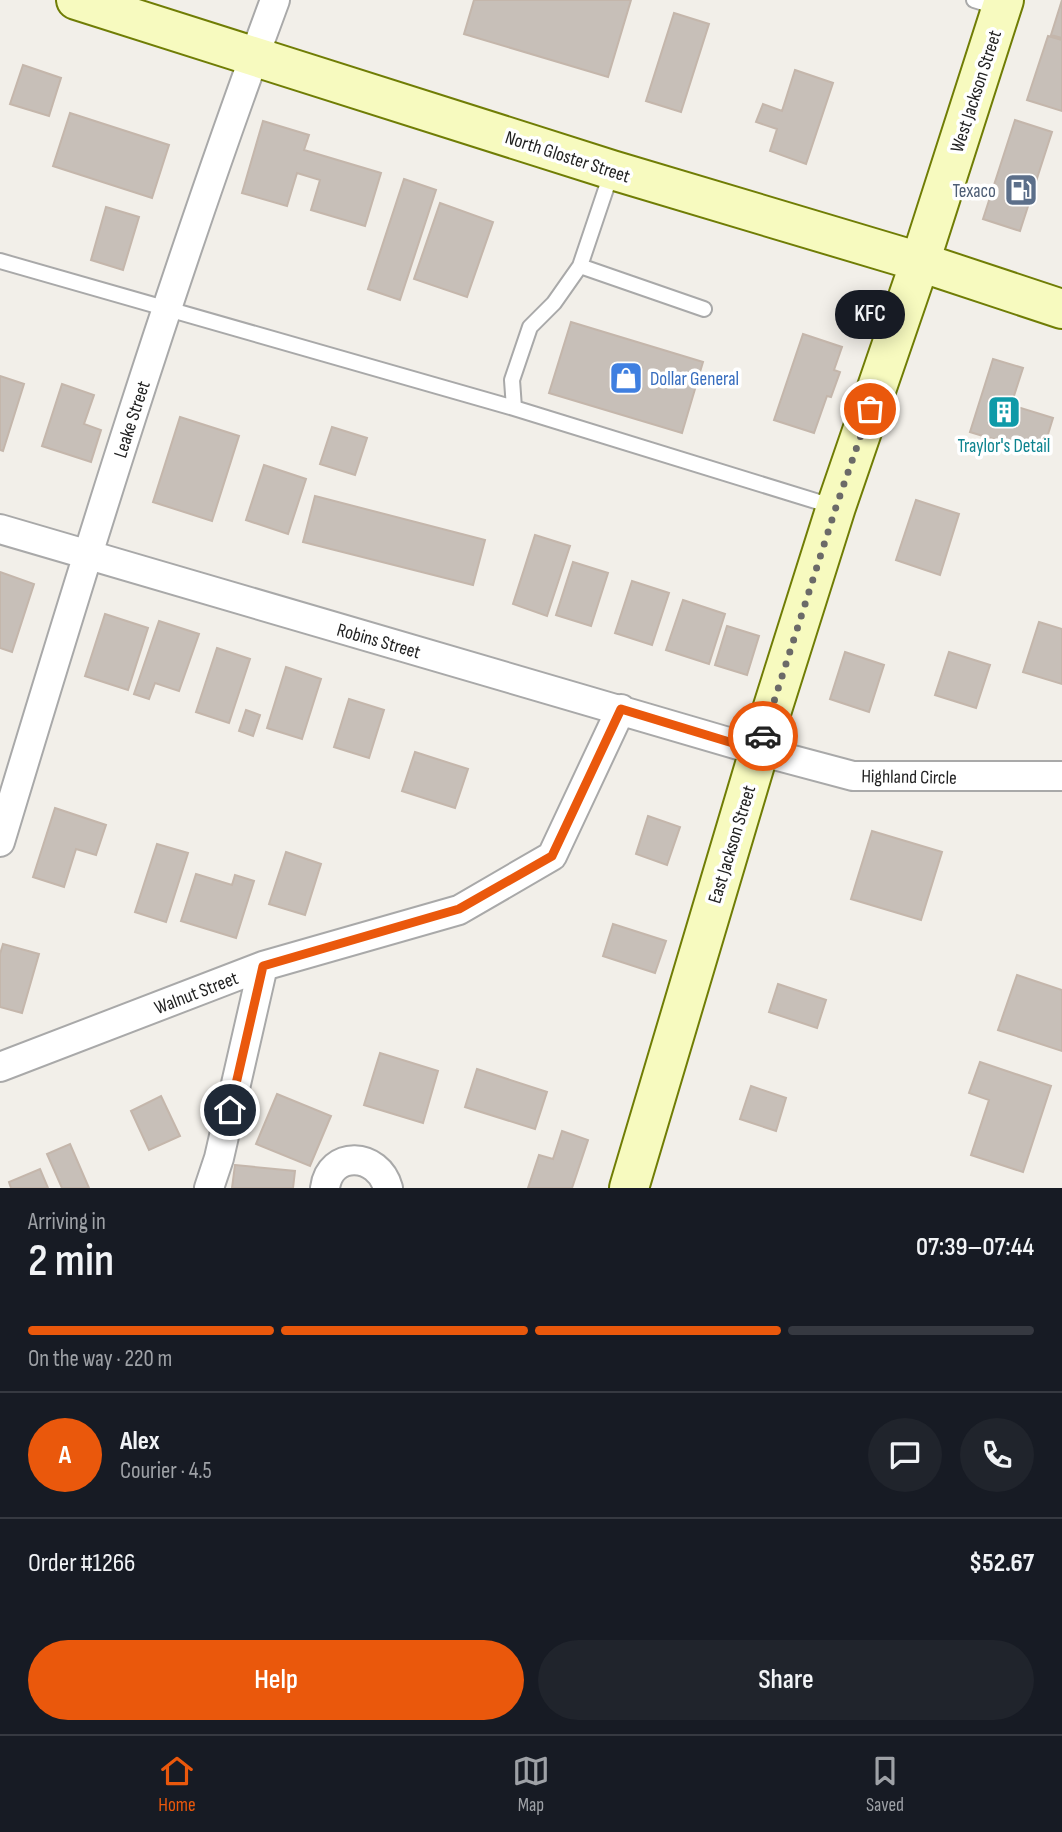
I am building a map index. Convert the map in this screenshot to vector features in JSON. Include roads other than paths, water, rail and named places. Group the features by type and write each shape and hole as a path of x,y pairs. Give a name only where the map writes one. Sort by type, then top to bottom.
{"street":[{"name":"North Gloster Street","path":"75,0 612,170 920,262 1062,309"},
{"name":"Leake Street","path":"0,842 86,555 167,309 275,0"},
{"name":"West Jackson Street","path":"920,262 993,3"},
{"name":"East Jackson Street","path":"629,1188 759,751 836,507 920,262"},
{"name":"Robins Street","path":"0,528 759,751"},
{"name":"Walnut Street","path":"0,1067 263,966 459,909 552,856 621,709"},
{"name":"Highland Circle","path":"759,751 853,776 1062,776"},
{"path":"209,1188 219,1158 263,966"},
{"path":"325,1188 331,1172 341,1164 352,1160 365,1160 376,1166 384,1175 388,1188"}],"lane":[{"path":"514,408 512,380 530,327 554,303 580,266 612,170"},
{"path":"0,261 514,408 836,507"},
{"path":"580,266 705,309"}],"place":[{"name":"Texaco","path":"1021,190"},
{"name":"Dollar General","path":"626,378"},
{"name":"KFC","path":"870,409"},
{"name":"Traylor's Detail","path":"1004,412"}]}
